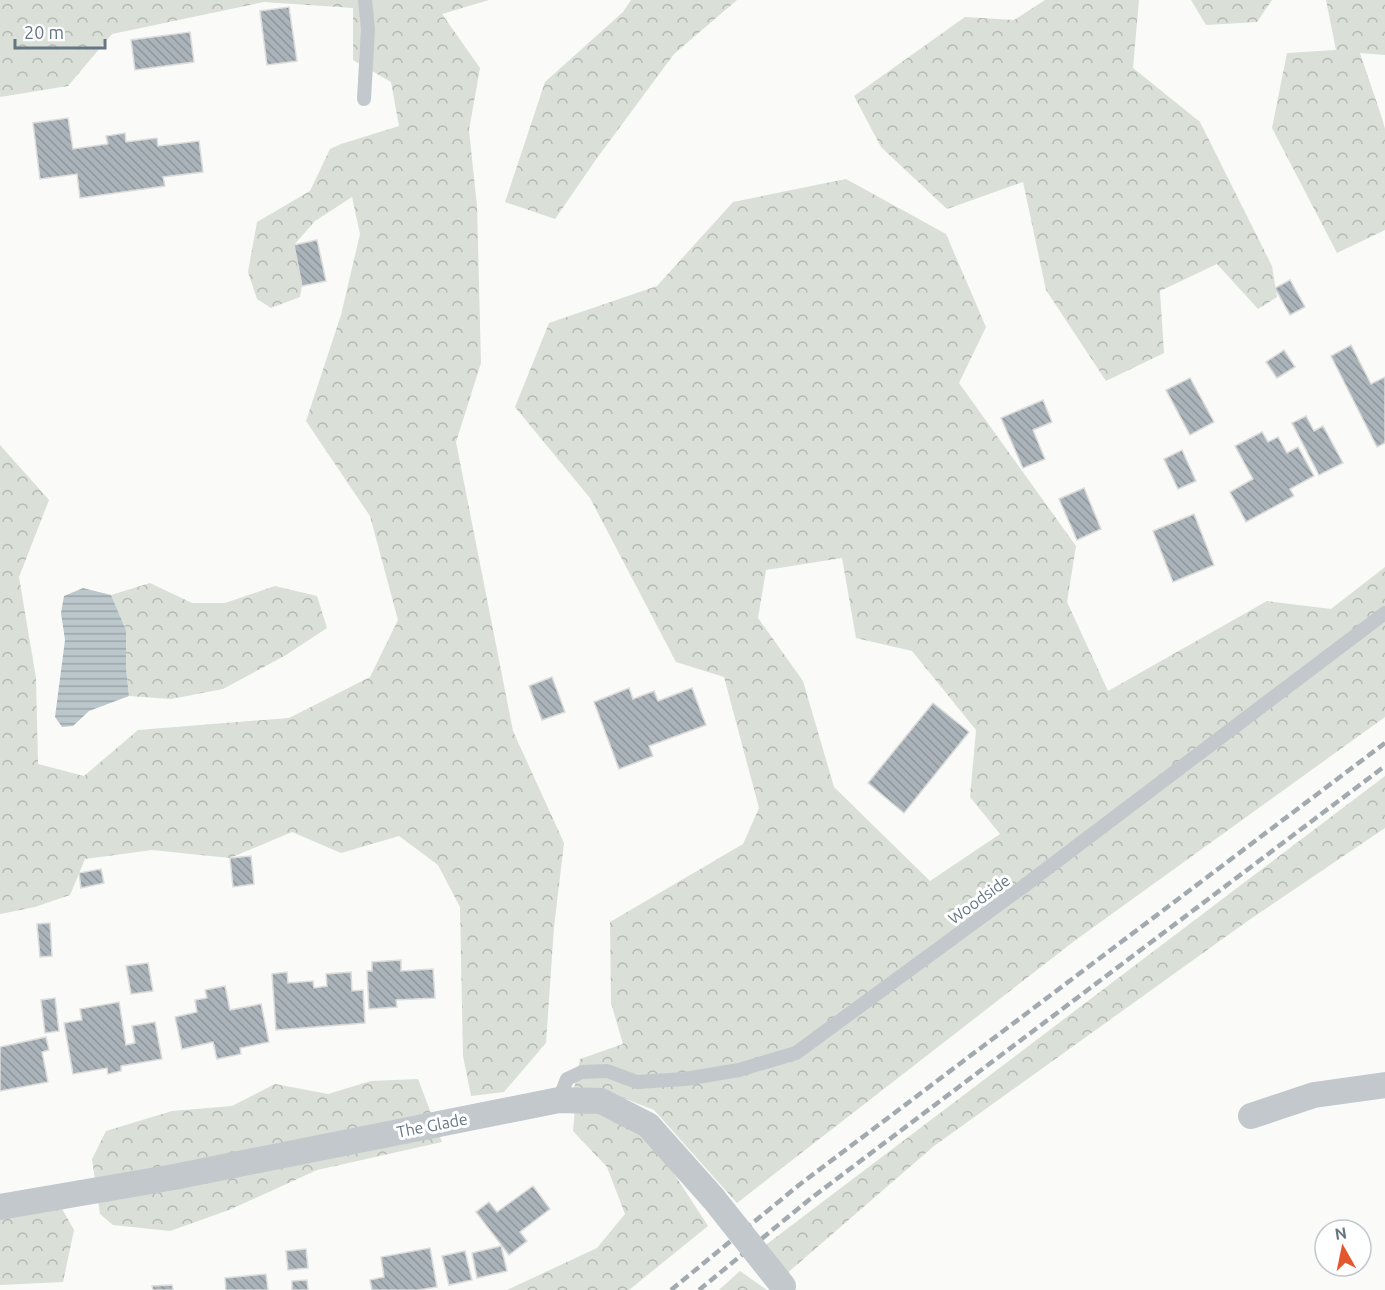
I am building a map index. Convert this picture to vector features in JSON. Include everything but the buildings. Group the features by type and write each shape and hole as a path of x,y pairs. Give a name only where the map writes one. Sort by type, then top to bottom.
{"street":[{"path":"1251,1116 1314,1095 1385,1085"},
{"name":"The Glade","path":"0,1207 174,1177 559,1100 601,1101 648,1125 713,1198 784,1288"}],"lane":[{"path":"364,99 368,29 365,0"},
{"name":"Woodside","path":"559,1100 567,1079 582,1072 607,1071 637,1082 685,1079 739,1070 796,1053 1024,886 1385,613"}],"green space":[{"path":"0,0 489,0 442,14 480,68 469,130 477,206 481,363 456,442 513,731 564,843 554,927 546,1043 504,1092 471,1096 463,1056 460,907 438,865 399,836 341,853 292,832 230,858 152,850 85,859 70,895 35,907 0,914 0,445 49,500 19,577 36,678 38,764 84,776 138,730 289,718 370,677 398,620 370,516 306,421 341,315 360,234 352,197 315,221 294,245 302,286 300,297 271,308 257,299 248,272 257,222 310,191 330,149 399,126 391,82 353,60 353,8 264,2 112,34 68,86 0,97"},
{"path":"631,0 737,0 674,54 555,219 505,202 545,82 623,12"},
{"path":"1045,0 1139,0 1133,68 1200,122 1272,266 1277,297 1258,309 1217,264 1160,291 1164,353 1106,381 1046,290 1023,182 947,209 881,147 854,96 965,17 1014,20"},
{"path":"1191,0 1272,0 1257,22 1206,25"},
{"path":"1326,0 1385,0 1385,55 1360,53 1385,129 1385,230 1337,253 1272,128 1287,53 1336,50"},
{"path":"846,179 946,234 986,327 959,383 1076,546 1067,602 1108,691 1267,601 1331,609 1385,567 1385,717 1077,939 737,1203 654,1110 608,1092 574,1089 580,1059 623,1044 611,1003 610,922 743,844 759,808 724,677 676,662 590,498 515,407 549,323 657,286 733,202","holes":["842,558 856,638 912,651 976,730 970,797 1000,834 930,881 834,787 803,681 758,618 766,570"]},
{"path":"150,583 192,603 225,603 275,586 317,596 327,628 286,655 223,689 171,699 129,696 126,630 111,595"},
{"path":"1385,776 1385,828 1249,920 934,1146 785,1275 763,1247"},
{"path":"418,1079 442,1142 317,1170 229,1210 170,1231 113,1225 100,1214 92,1159 106,1131 172,1111 232,1106 275,1084 328,1094 371,1081"},
{"path":"575,1109 610,1115 654,1143 708,1226 629,1290 507,1290 597,1248 625,1214 607,1167 573,1131"},
{"path":"61,1207 74,1230 63,1282 0,1285 0,1217"},
{"path":"740,1271 767,1290 719,1290"}],"shaded area":[{"path":"83,588 111,595 126,630 129,696 89,711 73,726 62,727 55,717 65,640 61,613 64,596"}],"railway":[{"path":"671,1290 799,1185 1385,743"},
{"path":"699,1290 810,1199 1385,766"}]}
